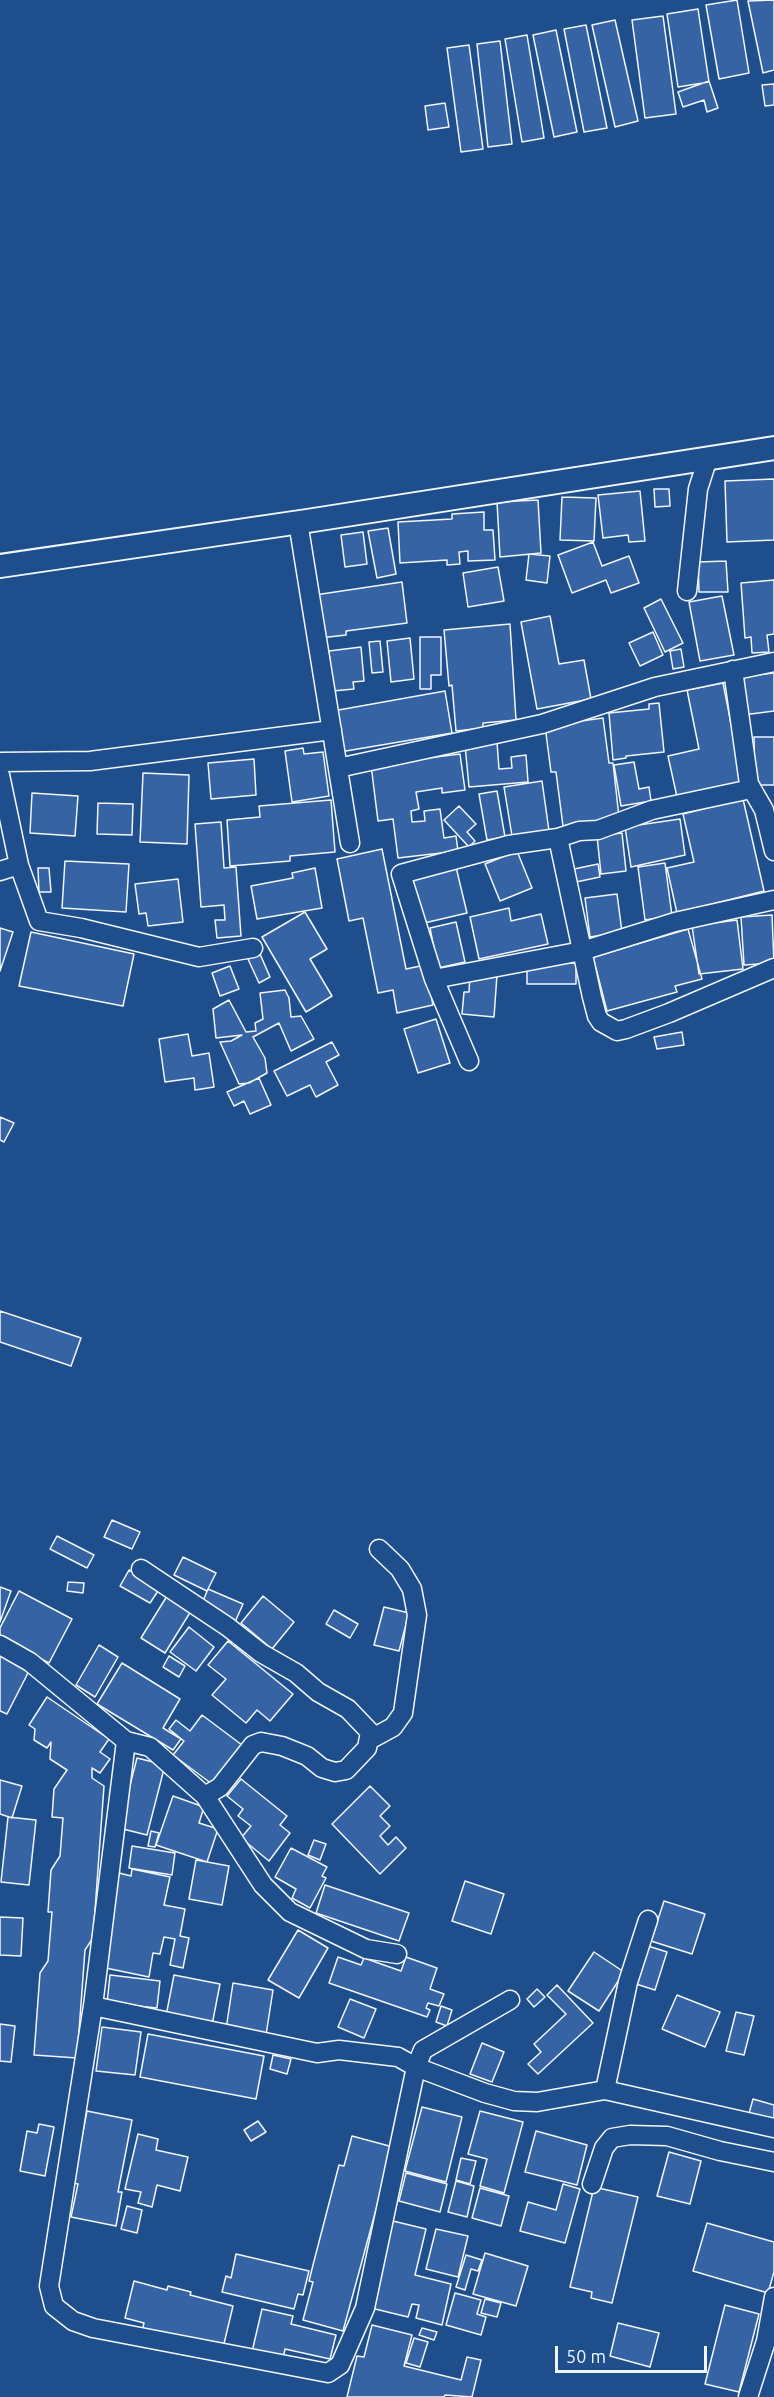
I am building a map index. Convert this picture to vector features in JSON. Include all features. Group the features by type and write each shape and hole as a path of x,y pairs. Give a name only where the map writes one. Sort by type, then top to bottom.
{"street":[{"path":"0,566 774,448"},
{"path":"687,591 698,489 708,458"},
{"path":"297,522 350,843"},
{"path":"338,768 542,724 655,687 774,662"},
{"path":"733,669 749,784 761,794 774,851"},
{"path":"0,762 90,761 332,730"},
{"path":"0,775 19,865 39,921 81,928 199,957 253,948"},
{"path":"469,1060 434,979 401,874 509,845 558,838 579,831 598,830 652,810 761,794"},
{"path":"558,838 597,1016 601,1022 617,1030 669,1013 774,968"},
{"path":"0,871 19,865"},
{"path":"434,979 582,951 675,922 774,900"},
{"path":"371,1739 393,1727 404,1713 417,1615 412,1589 400,1569 379,1549"},
{"path":"141,1569 228,1627 261,1653 296,1673 318,1692 348,1709 370,1731 371,1739 367,1748 346,1770 335,1772 322,1768 307,1756 282,1746 261,1742 253,1745 220,1787 205,1797"},
{"path":"0,1645 30,1662 126,1741 150,1748 205,1797 263,1885 290,1912 366,1949 397,1954"},
{"path":"126,1741 93,2006 49,2286 54,2306 73,2320 93,2328 328,2373 339,2365 365,2308 416,2067 423,2050 510,2000"},
{"path":"604,2090 628,1982 648,1920"},
{"path":"93,2006 317,2054 339,2050 398,2057 416,2067 485,2093 514,2101 537,2102 604,2090 774,2128"},
{"path":"592,2184 604,2148 612,2138 630,2135 667,2136 720,2151 774,2162"},
{"path":"748,2397 766,2341 774,2297"}],"building":[{"path":"737,0 749,73 719,79 706,5"},
{"path":"774,0 774,70 763,73 748,1"},
{"path":"698,9 709,82 678,87 667,14"},
{"path":"663,16 676,114 645,118 632,20"},
{"path":"615,20 638,121 615,127 592,25"},
{"path":"586,25 607,128 584,132 564,29"},
{"path":"556,30 577,132 554,137 533,35"},
{"path":"527,35 544,138 522,142 505,39"},
{"path":"500,41 512,144 488,147 477,44"},
{"path":"469,45 483,149 461,152 447,48"},
{"path":"709,81 718,108 707,112 704,100 683,107 678,92"},
{"path":"774,84 774,105 765,106 762,85"},
{"path":"445,103 449,127 428,130 425,106"},
{"path":"774,479 774,540 727,542 725,481"},
{"path":"654,489 669,489 670,506 655,507"},
{"path":"640,491 645,541 629,542 628,535 603,538 598,495"},
{"path":"562,497 596,498 594,541 560,540"},
{"path":"538,500 541,553 500,557 497,502"},
{"path":"484,512 484,530 493,530 495,560 468,561 468,551 459,552 460,564 447,565 447,560 400,563 398,522 452,519 452,514"},
{"path":"388,528 396,574 377,578 368,531"},
{"path":"363,532 367,564 345,567 341,535"},
{"path":"593,542 602,566 629,556 639,583 611,593 606,580 572,593 558,555"},
{"path":"529,554 550,556 547,583 526,580"},
{"path":"726,561 728,592 699,592 698,562"},
{"path":"498,567 504,601 468,607 463,573"},
{"path":"774,580 774,634 767,635 769,652 752,653 751,637 745,638 741,583"},
{"path":"402,582 407,623 346,631 346,635 320,638 315,595"},
{"path":"722,596 734,655 700,661 689,602"},
{"path":"661,599 683,643 665,652 644,608"},
{"path":"550,616 559,664 584,660 591,699 537,709 521,622"},
{"path":"510,624 516,720 483,723 483,728 456,731 444,630"},
{"path":"653,632 663,655 640,666 629,643"},
{"path":"420,637 441,637 441,675 431,675 431,689 420,689"},
{"path":"410,638 414,679 391,682 387,641"},
{"path":"380,641 383,672 372,673 369,642"},
{"path":"361,647 364,681 353,682 354,689 333,691 329,651"},
{"path":"681,649 684,667 673,669 670,651"},
{"path":"774,673 774,711 743,715 738,677"},
{"path":"723,683 743,784 677,797 668,756 699,749 687,690"},
{"path":"445,691 452,733 340,752 333,711"},
{"path":"659,703 664,752 626,756 626,758 613,760 609,713 649,709 649,704"},
{"path":"603,718 609,763 613,763 619,817 563,826 556,772 551,772 545,726"},
{"path":"754,737 774,737 774,785 755,785"},
{"path":"497,742 499,769 512,768 511,757 526,755 528,782 469,787 465,745"},
{"path":"303,748 304,754 323,752 329,796 292,802 285,751"},
{"path":"460,754 465,790 442,793 442,788 416,792 419,809 411,811 412,822 425,821 424,811 440,809 444,838 456,836 458,851 398,858 393,819 378,821 371,765"},
{"path":"254,759 256,795 211,799 208,763"},
{"path":"634,762 639,789 649,787 651,801 621,806 614,765"},
{"path":"143,773 189,775 187,844 140,842"},
{"path":"542,781 549,831 512,836 504,787"},
{"path":"497,791 505,837 487,840 479,794"},
{"path":"32,793 78,796 75,836 30,833"},
{"path":"743,799 764,891 677,913 667,868 694,862 683,814"},
{"path":"331,800 335,852 290,856 290,861 230,866 227,820 260,817 259,806"},
{"path":"98,803 133,804 132,835 97,834"},
{"path":"459,806 476,824 467,832 475,841 469,847 444,820"},
{"path":"680,819 685,855 631,867 625,827"},
{"path":"221,822 224,868 236,867 241,936 217,938 215,920 225,920 224,905 201,907 195,824"},
{"path":"622,833 626,871 601,874 597,836"},
{"path":"382,849 406,969 425,965 433,1005 397,1013 393,990 378,993 363,918 349,921 337,859"},
{"path":"517,851 532,888 500,901 485,864"},
{"path":"65,861 129,864 126,912 62,908"},
{"path":"665,863 672,916 645,920 638,867"},
{"path":"598,864 600,877 576,882 574,869"},
{"path":"456,867 467,913 420,924 409,879"},
{"path":"38,868 49,868 51,892 39,892"},
{"path":"315,868 322,908 257,919 251,886 293,878 292,873"},
{"path":"178,879 183,922 148,926 146,913 139,914 135,884"},
{"path":"617,894 622,932 590,937 585,898"},
{"path":"509,908 511,921 541,914 548,944 479,959 470,917"},
{"path":"305,912 327,949 310,959 332,996 306,1012 262,937"},
{"path":"772,915 774,963 744,965 741,917"},
{"path":"737,920 743,969 699,974 692,926"},
{"path":"456,922 465,962 438,968 430,928"},
{"path":"0,928 13,932 0,971"},
{"path":"688,929 702,979 675,986 677,992 607,1011 593,957"},
{"path":"31,932 134,954 123,1006 19,986"},
{"path":"260,954 270,977 259,983 248,959"},
{"path":"527,963 576,963 576,984 527,984"},
{"path":"230,966 239,989 220,996 212,973"},
{"path":"470,973 497,975 494,1017 462,1014 464,992 469,992"},
{"path":"285,990 289,998 291,1017 301,1016 314,1039 291,1051 279,1023 253,1037 265,1058 267,1073 249,1083 239,1084 220,1042 231,1041 242,1035 216,1038 213,1009 229,1000 246,1032 256,1031 255,1023 263,1019 260,993"},
{"path":"436,1019 450,1063 418,1073 404,1029"},
{"path":"682,1032 684,1045 657,1049 654,1037"},
{"path":"188,1034 192,1056 209,1053 214,1087 195,1090 194,1078 165,1082 159,1039"},
{"path":"332,1042 339,1055 326,1062 338,1085 316,1097 310,1085 287,1096 274,1071"},
{"path":"259,1078 271,1105 250,1114 244,1101 234,1106 227,1092"},
{"path":"0,1117 14,1123 4,1142 0,1140"},
{"path":"0,1311 81,1338 71,1366 0,1342"},
{"path":"112,1520 140,1532 132,1549 104,1537"},
{"path":"57,1536 94,1555 87,1568 50,1549"},
{"path":"183,1557 216,1573 207,1591 174,1575"},
{"path":"129,1570 160,1588 150,1603 120,1586"},
{"path":"68,1582 84,1583 83,1593 67,1591"},
{"path":"0,1587 11,1591 0,1622"},
{"path":"208,1589 243,1604 235,1622 200,1608"},
{"path":"19,1591 72,1619 49,1663 0,1638 0,1628"},
{"path":"167,1596 191,1611 165,1653 141,1638"},
{"path":"263,1596 294,1622 272,1649 241,1623"},
{"path":"384,1607 409,1613 399,1651 374,1645"},
{"path":"334,1610 358,1624 350,1638 326,1624"},
{"path":"189,1627 214,1647 196,1671 170,1652"},
{"path":"228,1641 293,1694 270,1721 257,1710 246,1723 212,1695 226,1679 208,1665"},
{"path":"99,1645 118,1657 95,1697 76,1685"},
{"path":"0,1654 30,1669 7,1714 0,1711"},
{"path":"169,1656 185,1666 179,1677 163,1667"},
{"path":"122,1663 180,1699 163,1728 181,1739 173,1750 97,1704"},
{"path":"47,1697 109,1739 100,1752 110,1759 100,1773 92,1768 92,1778 104,1786 93,1938 85,1950 77,2058 34,2055 40,1973 48,1961 52,1912 48,1912 51,1870 60,1856 63,1818 52,1817 54,1789 67,1770 50,1759 51,1742 47,1748 34,1740 35,1729 29,1725"},
{"path":"202,1715 242,1745 212,1784 173,1755 184,1741 169,1729 176,1720 190,1731"},
{"path":"137,1758 165,1765 147,1835 119,1828"},
{"path":"241,1779 287,1816 280,1825 290,1833 269,1861 241,1838 251,1826 238,1816 243,1809 227,1796"},
{"path":"0,1780 22,1786 12,1818 0,1814"},
{"path":"370,1786 390,1806 380,1816 390,1826 380,1836 388,1845 396,1837 406,1848 380,1874 332,1824"},
{"path":"173,1796 204,1807 199,1823 218,1829 207,1862 156,1845"},
{"path":"8,1817 36,1820 29,1885 1,1882"},
{"path":"151,1831 159,1833 155,1847 148,1846"},
{"path":"314,1840 326,1844 320,1860 308,1855"},
{"path":"132,1846 175,1853 172,1875 129,1868"},
{"path":"291,1848 327,1867 322,1876 326,1878 310,1908 292,1898 296,1889 275,1877"},
{"path":"196,1860 229,1866 222,1905 189,1899"},
{"path":"132,1869 170,1877 164,1905 185,1909 180,1936 189,1938 183,1968 170,1965 175,1939 164,1937 160,1954 153,1953 149,1977 101,1967 119,1873 131,1876"},
{"path":"465,1881 504,1894 491,1934 452,1921"},
{"path":"325,1885 409,1913 399,1941 316,1913"},
{"path":"664,1901 705,1914 692,1954 651,1941"},
{"path":"0,1917 23,1918 21,1956 0,1955"},
{"path":"298,1930 328,1948 299,1998 268,1980"},
{"path":"648,1946 667,1952 655,1990 636,1984"},
{"path":"594,1952 624,1972 599,2011 568,1991"},
{"path":"338,1957 361,1965 364,1958 401,1971 406,1957 437,1968 430,1989 444,1994 439,2006 428,2003 426,2008 430,2010 427,2017 329,1983"},
{"path":"110,1975 160,1981 157,2008 107,2003"},
{"path":"174,1975 220,1984 212,2025 166,2016"},
{"path":"233,1983 273,1990 266,2035 226,2029"},
{"path":"557,1985 593,2023 538,2074 528,2064 541,2052 534,2044 566,2014 547,1995"},
{"path":"537,1989 545,1997 534,2007 527,1999"},
{"path":"677,1995 720,2012 705,2047 662,2029"},
{"path":"350,1999 376,2009 364,2038 338,2027"},
{"path":"441,2006 452,2010 447,2026 436,2022"},
{"path":"736,2012 754,2016 744,2055 726,2051"},
{"path":"0,2024 15,2026 11,2062 0,2061"},
{"path":"102,2027 141,2032 135,2075 96,2071"},
{"path":"148,2034 264,2056 256,2099 140,2077"},
{"path":"482,2043 504,2052 492,2082 470,2074"},
{"path":"273,2055 291,2059 287,2074 270,2069"},
{"path":"753,2099 774,2105 774,2124 748,2117"},
{"path":"422,2107 462,2117 446,2182 405,2171"},
{"path":"87,2111 132,2120 118,2192 122,2192 116,2226 71,2217 78,2184 73,2183"},
{"path":"480,2111 523,2122 504,2193 480,2186 487,2159 468,2154"},
{"path":"258,2121 266,2132 251,2141 244,2130"},
{"path":"39,2124 54,2127 45,2176 20,2171 27,2131 37,2133"},
{"path":"536,2131 587,2145 577,2185 525,2172"},
{"path":"138,2134 158,2139 156,2150 188,2157 180,2191 157,2185 152,2207 138,2203 141,2192 125,2189"},
{"path":"352,2136 393,2147 343,2331 303,2320 313,2282 309,2281 339,2165 344,2166"},
{"path":"669,2152 701,2161 690,2204 657,2196"},
{"path":"461,2158 476,2161 470,2184 456,2180"},
{"path":"406,2173 447,2184 440,2212 399,2201"},
{"path":"456,2181 474,2186 467,2217 448,2212"},
{"path":"563,2184 580,2189 565,2243 520,2231 528,2202 556,2210"},
{"path":"594,2187 638,2197 612,2303 591,2298 592,2292 570,2287"},
{"path":"480,2188 509,2196 501,2226 472,2218"},
{"path":"127,2206 142,2210 137,2233 121,2229"},
{"path":"393,2221 426,2229 415,2275 451,2284 442,2325 416,2318 419,2305 412,2304 408,2317 371,2308"},
{"path":"707,2223 774,2242 774,2272 768,2293 693,2271"},
{"path":"436,2229 468,2236 458,2277 426,2269"},
{"path":"485,2253 528,2266 516,2306 473,2294"},
{"path":"236,2254 309,2271 303,2295 298,2294 294,2309 222,2292 226,2276 231,2278"},
{"path":"466,2255 482,2260 478,2271 471,2269 465,2290 456,2287"},
{"path":"134,2281 167,2290 168,2286 191,2292 190,2295 233,2306 222,2352 142,2331 144,2323 125,2318"},
{"path":"455,2293 481,2300 477,2314 486,2317 481,2335 446,2325"},
{"path":"485,2299 501,2303 497,2317 481,2313"},
{"path":"725,2305 759,2314 739,2392 705,2384"},
{"path":"262,2309 293,2316 291,2324 336,2335 330,2359 285,2349 282,2363 251,2356"},
{"path":"618,2323 659,2333 650,2367 610,2356"},
{"path":"372,2325 412,2335 404,2366 461,2380 467,2357 481,2360 472,2397 445,2395 444,2397 347,2397 357,2356 364,2357"},
{"path":"422,2328 437,2332 434,2340 419,2335"},
{"path":"414,2338 428,2342 420,2367 406,2363"}]}
